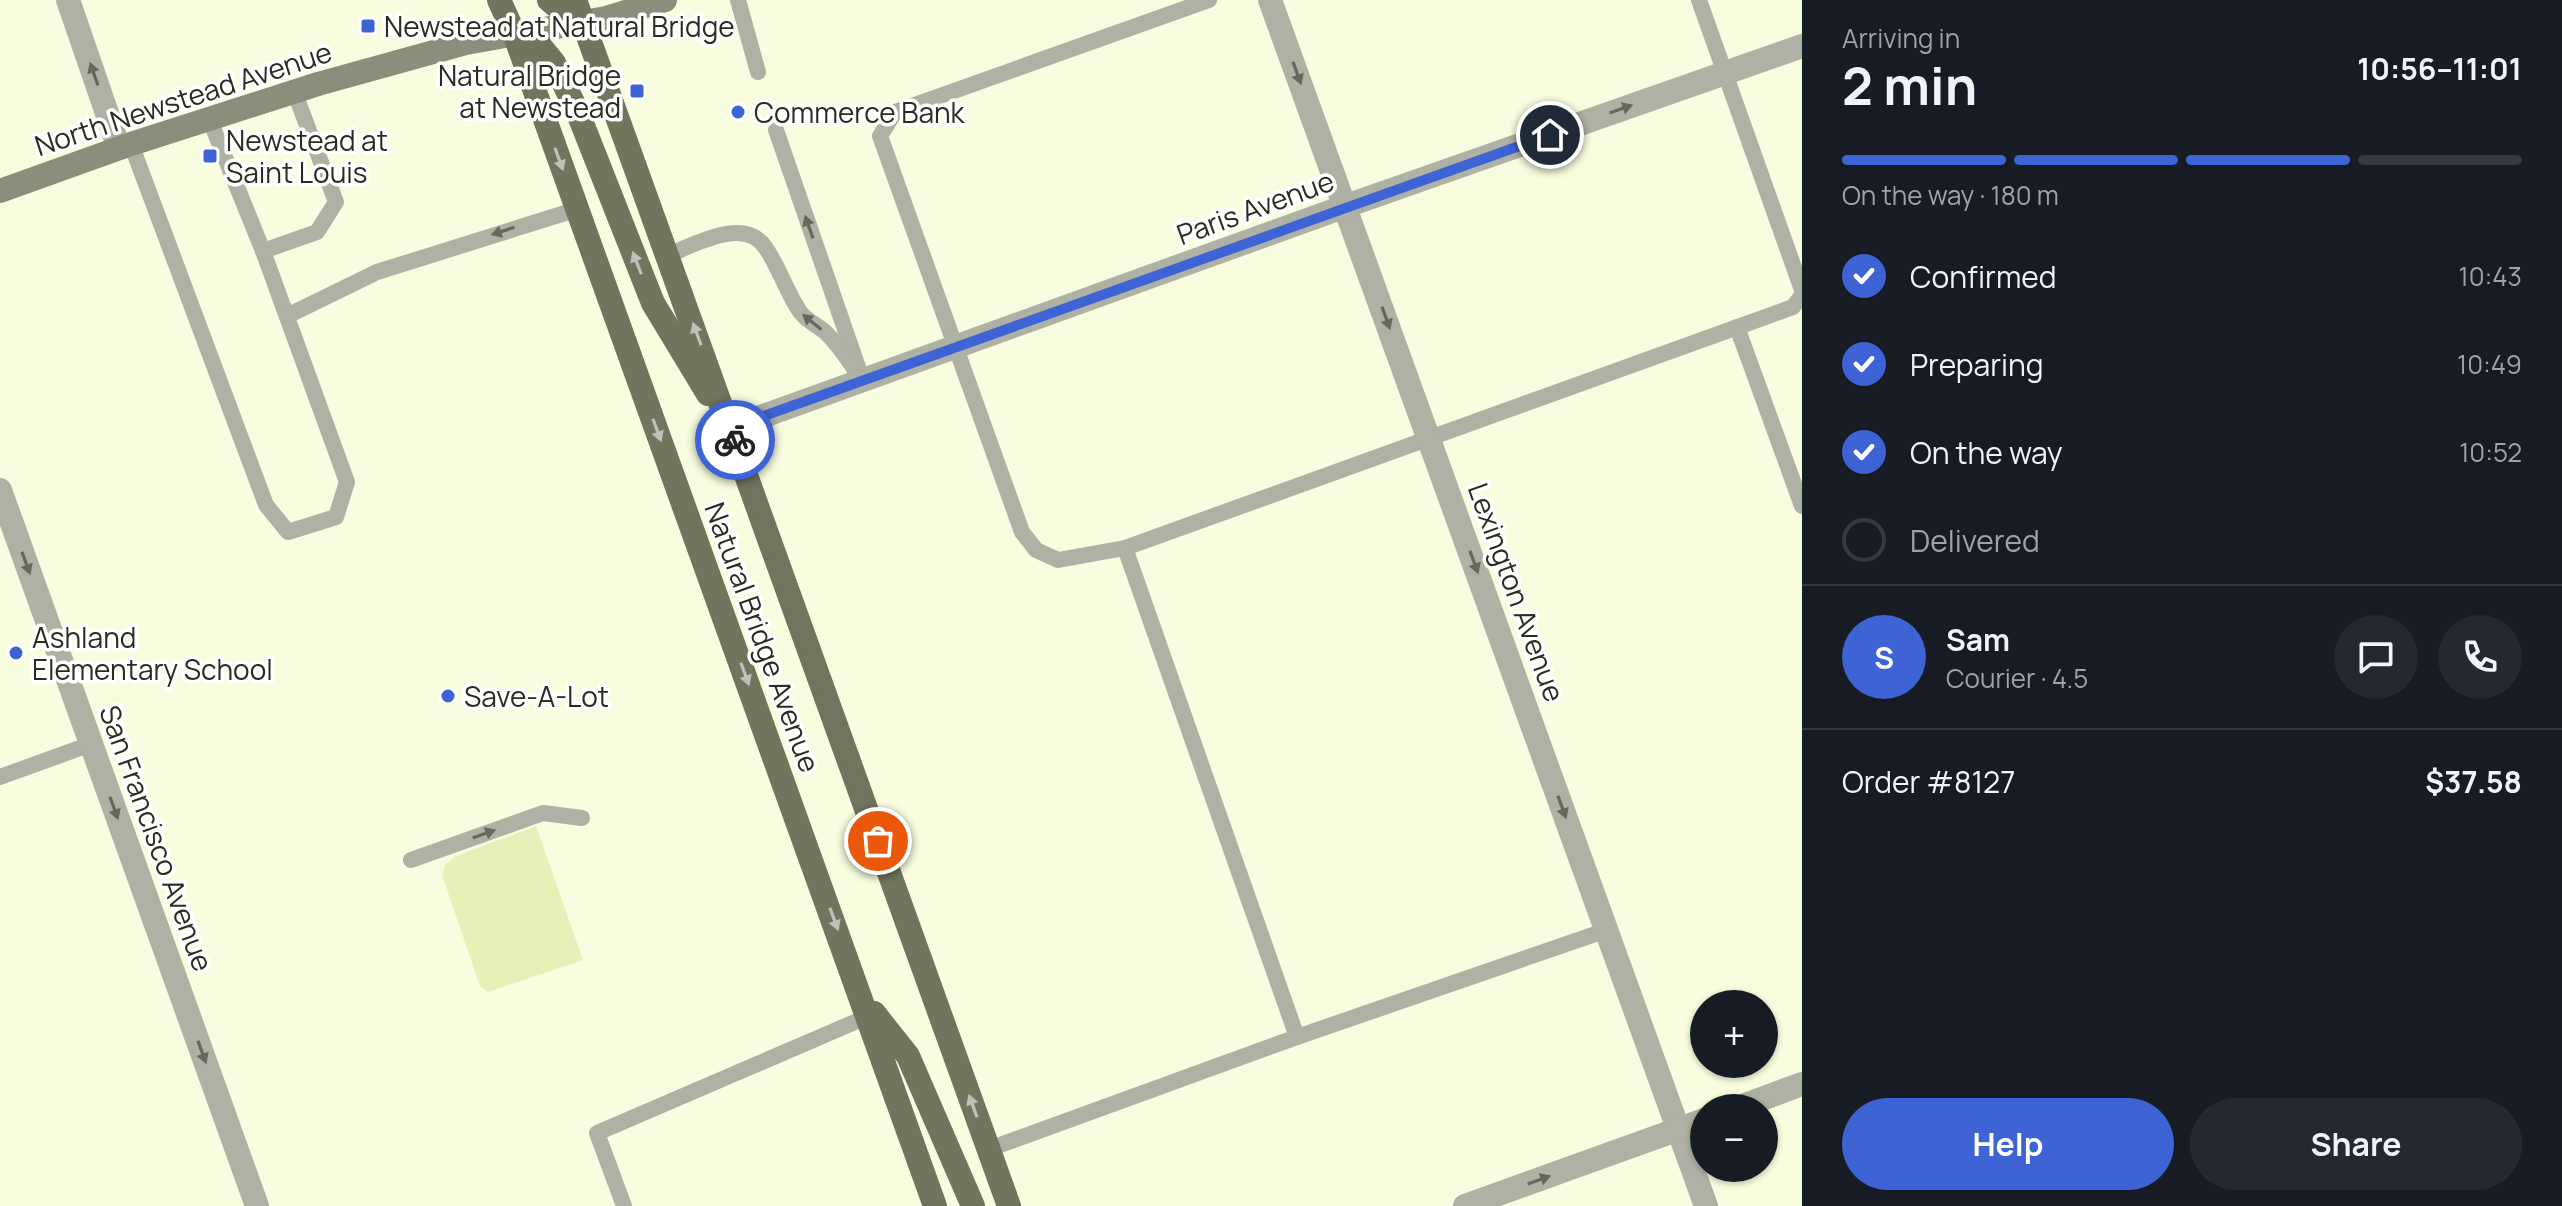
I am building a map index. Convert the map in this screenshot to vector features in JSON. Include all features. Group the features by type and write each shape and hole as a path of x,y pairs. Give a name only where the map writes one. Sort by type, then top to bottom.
{"main road":[{"name":"Natural Bridge Avenue","path":"499,0 578,209 935,1206"},
{"path":"549,0 570,18 579,11"},
{"name":"Natural Bridge Avenue","path":"579,11 1009,1206"},
{"path":"514,33 540,46 554,63 578,113 653,303 730,428"},
{"path":"866,1007 908,1056 973,1206"}],"street":[{"path":"68,0 125,146"},
{"name":"North Newstead Avenue","path":"0,191 294,91 466,43 514,33 579,11 632,12 665,0"},
{"name":"Lexington Avenue","path":"1270,0 1706,1206"},
{"name":"Paris Avenue","path":"730,428 1802,46"},
{"name":"San Francisco Avenue","path":"0,490 257,1206"},
{"path":"1775,1094 1802,1084"},
{"path":"1465,1206 1690,1125"}],"lane":[{"path":"738,0 758,72"},
{"path":"1209,0 895,112 880,136 1022,532 1036,550 1058,560 1125,548 1793,307 1802,292 1699,0"},
{"path":"263,251 317,232 336,202 294,91"},
{"path":"125,146 266,505 288,532 336,517 347,482 263,251 209,118"},
{"path":"776,130 862,380"},
{"path":"287,316 377,272 578,209"},
{"path":"668,255 733,233 750,235 764,244 797,309 809,322 825,332 862,380"},
{"path":"1737,327 1802,506"},
{"path":"1125,548 1297,1037"},
{"path":"0,777 91,744"},
{"path":"411,860 543,813 582,818"},
{"path":"989,1149 1297,1037 1607,930"},
{"path":"624,1206 597,1133 866,1007"}],"green space":[{"path":"536,826 583,960 488,992 480,986 442,875 445,866 454,857"}],"way so far":[{"path":"735,440 878,841"}],"place":[{"name":"Newstead at Natural Bridge","path":"368,26"},
{"name":"Natural Bridge at Newstead","path":"637,91"},
{"name":"Commerce Bank","path":"738,112"},
{"name":"Newstead at Saint Louis","path":"210,156"},
{"name":"Ashland Elementary School","path":"16,653"},
{"name":"Save-A-Lot","path":"448,696"}],"route":[{"path":"735,440 730,428 1550,135"}]}
